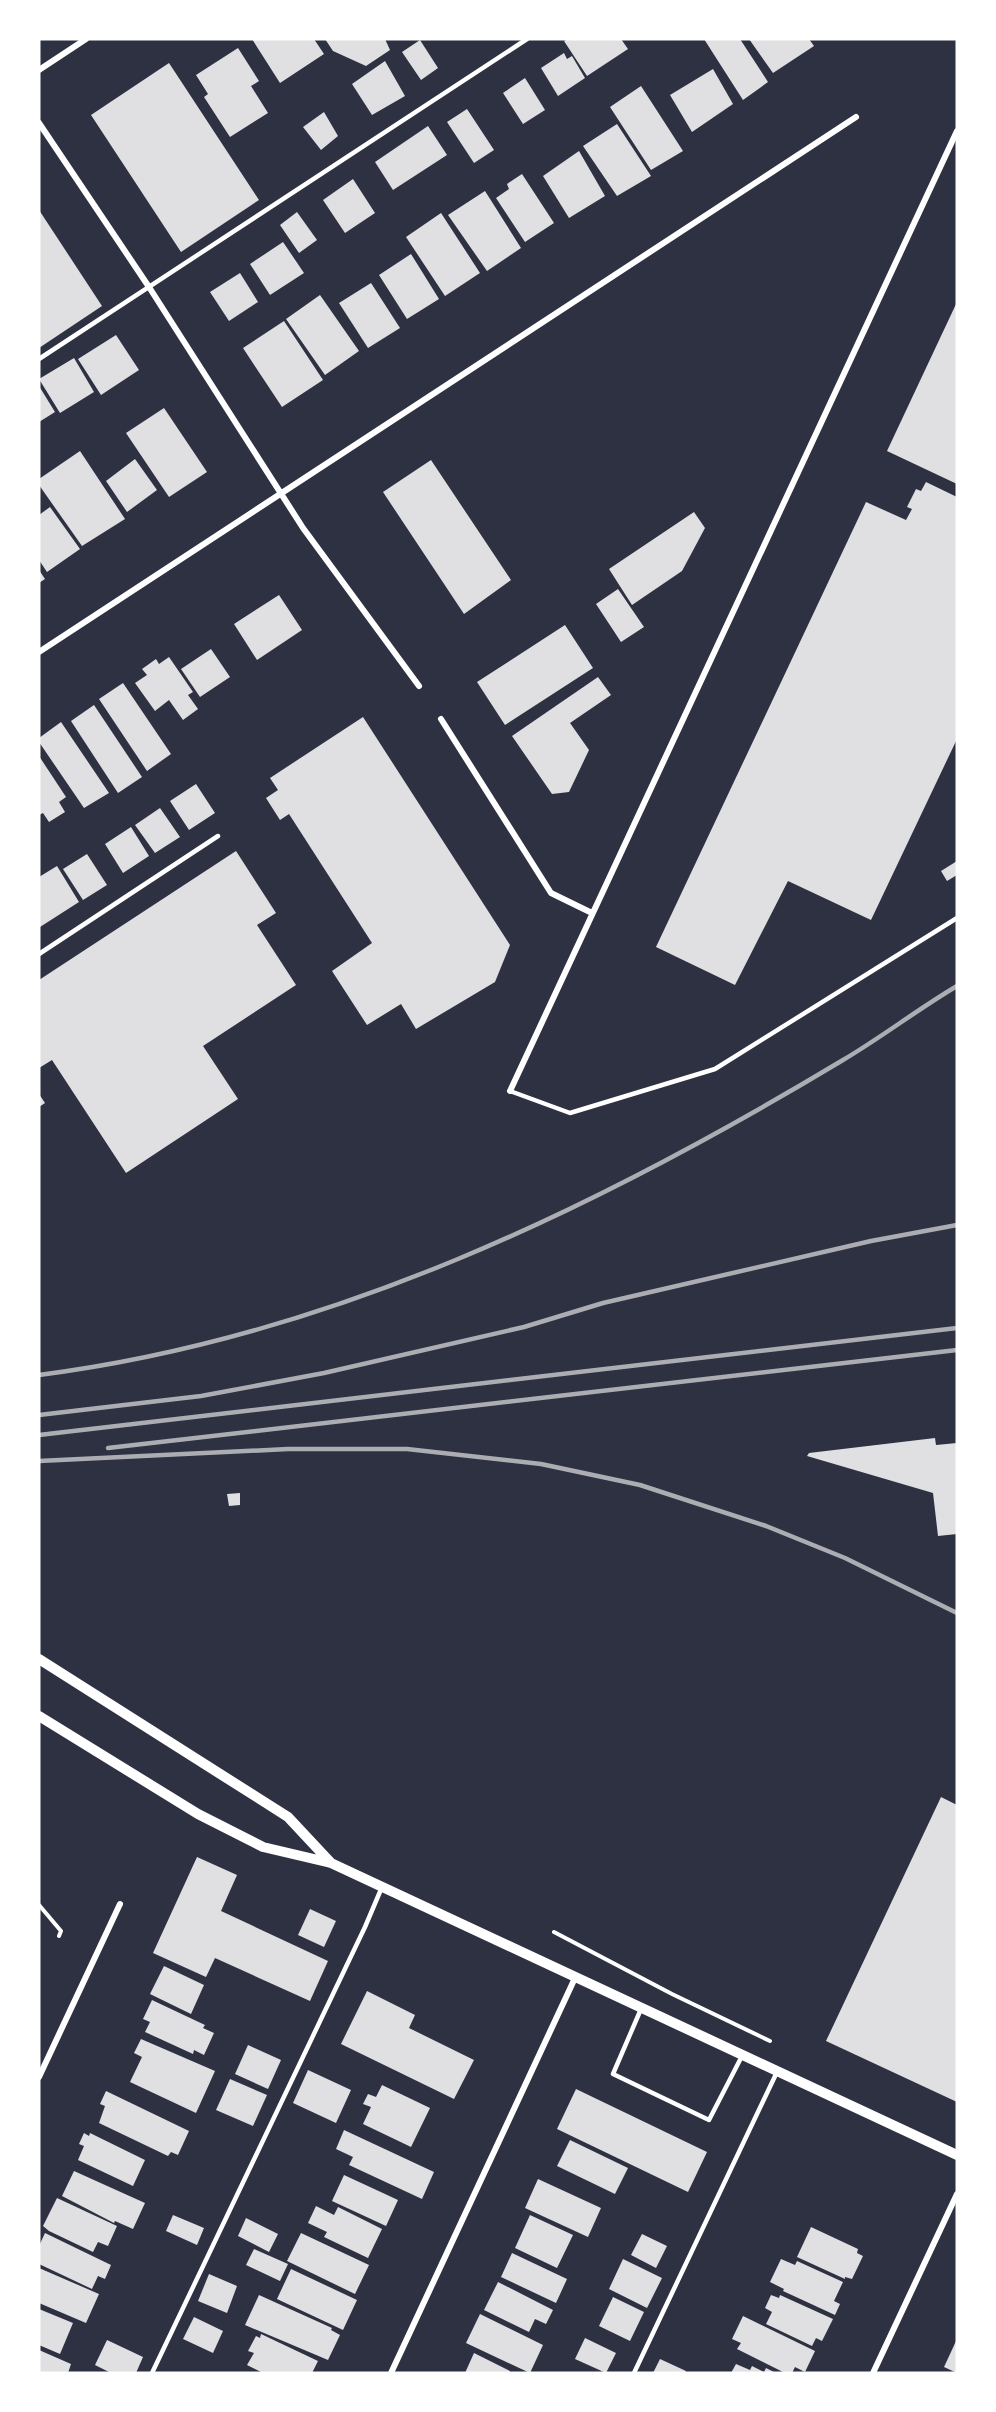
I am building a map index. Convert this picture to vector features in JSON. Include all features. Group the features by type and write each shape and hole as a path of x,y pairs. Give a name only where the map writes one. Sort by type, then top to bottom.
{"street":[{"path":"39,70 86,39"},
{"path":"39,652 856,117"},
{"path":"39,123 149,287 261,459 280,493 419,686"},
{"path":"510,1091 957,131"},
{"path":"441,719 551,892 592,913"},
{"path":"39,1659 288,1817 331,1863"},
{"path":"39,1716 198,1814 263,1847 331,1863 957,2155"},
{"path":"39,2078 120,1904"},
{"path":"391,2373 575,1978"},
{"path":"873,2373 957,2194"}],"lane":[{"path":"39,359 527,39"},
{"path":"40,951 218,836"},
{"path":"510,1091 570,1113 715,1069 957,918"},
{"path":"152,2373 365,1928 382,1887"},
{"path":"641,2009 614,2074 709,2120 742,2056"},
{"path":"634,2373 777,2072"}],"path":[{"path":"39,1905 61,1931 59,1936"},
{"path":"554,1932 672,1994 777,2044"}],"building":[{"path":"252,39 314,39 324,54 280,83"},
{"path":"325,39 385,39 390,50 366,66 333,51"},
{"path":"568,39 621,39 628,49 587,76 564,41"},
{"path":"704,39 740,39 768,82 743,100"},
{"path":"749,39 809,39 814,46 773,73"},
{"path":"420,40 438,68 421,80 402,52"},
{"path":"238,48 259,81 251,86 268,113 230,137 204,97 208,94 196,75"},
{"path":"564,53 567,59 572,56 585,78 558,96 541,68"},
{"path":"385,61 405,96 372,115 352,84"},
{"path":"169,63 259,200 181,252 91,115"},
{"path":"713,69 733,104 692,132 670,95"},
{"path":"525,78 545,110 523,124 503,93"},
{"path":"641,86 683,151 651,170 610,107"},
{"path":"467,109 494,150 474,163 447,122"},
{"path":"324,112 338,136 321,150 303,127"},
{"path":"617,124 651,176 617,196 583,146"},
{"path":"428,126 447,155 393,190 375,162"},
{"path":"579,151 605,196 569,218 543,176"},
{"path":"522,174 554,223 525,242 496,198 509,189 507,184"},
{"path":"353,179 375,213 345,233 323,200"},
{"path":"485,191 521,248 487,271 448,215"},
{"path":"39,210 102,306 39,348"},
{"path":"297,212 317,240 299,253 280,225"},
{"path":"441,213 480,273 445,296 406,237"},
{"path":"283,242 304,273 270,295 250,264"},
{"path":"411,254 439,299 407,319 379,275"},
{"path":"240,273 258,302 229,321 210,292"},
{"path":"371,283 400,328 368,348 339,303"},
{"path":"320,295 359,351 325,375 286,319"},
{"path":"957,302 957,484 887,451"},
{"path":"284,321 323,380 282,407 243,348"},
{"path":"116,335 139,370 101,395 78,359"},
{"path":"74,358 94,392 60,413 39,379"},
{"path":"39,386 55,412 39,422"},
{"path":"164,408 207,472 169,497 126,433"},
{"path":"80,451 125,519 82,546 39,485 39,479"},
{"path":"135,459 157,490 127,512 106,481"},
{"path":"431,460 511,580 464,614 383,492"},
{"path":"926,482 957,497 957,739 871,920 788,881 735,985 656,947 866,502 906,520 912,509 907,507 916,489 921,491"},
{"path":"50,507 80,549 47,572 39,560 39,515"},
{"path":"694,512 705,528 682,571 632,605 609,569"},
{"path":"39,570 45,579 39,583"},
{"path":"618,589 644,627 621,642 596,604"},
{"path":"279,595 302,630 257,660 234,624"},
{"path":"565,625 593,668 505,725 477,682"},
{"path":"211,649 230,677 200,697 181,669"},
{"path":"169,657 193,692 188,695 198,709 183,720 169,700 155,711 135,683 147,675 142,669 156,659 159,664"},
{"path":"598,677 611,695 570,723 589,750 569,792 552,794 512,736"},
{"path":"123,683 171,754 147,771 99,699"},
{"path":"94,705 142,777 118,793 71,721"},
{"path":"363,717 510,945 495,982 416,1029 401,1004 367,1025 332,971 372,943 289,814 280,820 266,798 278,790 270,778"},
{"path":"61,722 109,793 84,808 39,742 39,738"},
{"path":"39,756 66,797 59,802 65,812 49,822 43,813 39,815"},
{"path":"196,784 215,813 189,830 170,801"},
{"path":"160,808 180,837 155,853 135,825"},
{"path":"131,827 149,856 123,873 105,844"},
{"path":"236,851 276,913 257,925 296,985 203,1046 238,1099 126,1173 52,1060 39,1068 39,980"},
{"path":"87,854 107,885 83,900 63,869"},
{"path":"957,861 957,875 947,881 941,871"},
{"path":"57,866 79,902 40,927 39,877"},
{"path":"39,1094 45,1103 39,1107"},
{"path":"935,1438 936,1445 957,1443 957,1534 938,1536 933,1493 807,1456 809,1453"},
{"path":"240,1493 240,1505 229,1506 227,1494"},
{"path":"941,1797 957,1805 957,2102 826,2041"},
{"path":"197,1857 237,1875 221,1911 328,1961 310,2001 215,1958 206,1977 153,1953"},
{"path":"310,1909 336,1921 324,1947 298,1935"},
{"path":"164,1966 204,1985 191,2014 150,1994"},
{"path":"367,1991 415,2015 409,2028 474,2060 454,2099 341,2044"},
{"path":"152,2000 205,2025 203,2028 214,2033 204,2055 194,2050 193,2054 145,2032 150,2022 143,2019"},
{"path":"141,2039 215,2071 196,2113 130,2082 142,2057 134,2053"},
{"path":"248,2045 281,2060 268,2089 235,2074"},
{"path":"308,2070 351,2090 336,2123 293,2103"},
{"path":"230,2079 267,2095 253,2126 216,2110"},
{"path":"382,2085 430,2108 411,2147 363,2124 371,2107 363,2104 368,2094 376,2097"},
{"path":"576,2089 707,2152 688,2192 557,2129"},
{"path":"106,2091 189,2131 178,2155 171,2152 168,2156 99,2123 105,2106 100,2104"},
{"path":"344,2130 434,2172 422,2199 349,2165 353,2157 336,2149"},
{"path":"84,2133 89,2136 90,2133 145,2160 133,2186 78,2160 84,2146 79,2144"},
{"path":"570,2140 628,2168 615,2194 557,2166"},
{"path":"74,2171 145,2203 133,2229 115,2221 114,2223 62,2196"},
{"path":"344,2175 398,2200 386,2226 332,2201"},
{"path":"538,2179 601,2208 588,2237 525,2208"},
{"path":"57,2198 117,2226 108,2246 98,2242 93,2252 43,2226"},
{"path":"316,2206 334,2215 338,2207 382,2229 368,2258 324,2237 327,2232 308,2223"},
{"path":"173,2215 204,2228 197,2245 166,2231"},
{"path":"530,2215 573,2235 557,2268 515,2248"},
{"path":"246,2218 278,2234 269,2252 238,2236"},
{"path":"811,2227 858,2249 857,2253 863,2256 852,2279 845,2277 845,2279 797,2257"},
{"path":"45,2233 111,2265 105,2279 98,2276 92,2289 39,2264 39,2246"},
{"path":"301,2233 369,2265 355,2294 287,2261"},
{"path":"642,2234 667,2246 656,2268 631,2255"},
{"path":"254,2249 288,2264 280,2281 246,2265"},
{"path":"512,2253 567,2279 556,2303 501,2277"},
{"path":"623,2259 662,2278 647,2308 609,2289"},
{"path":"781,2259 795,2265 797,2261 843,2282 834,2301 840,2304 835,2315 783,2291 784,2289 770,2282"},
{"path":"39,2268 99,2294 86,2323 39,2303"},
{"path":"291,2269 357,2300 343,2330 277,2299"},
{"path":"209,2274 237,2286 227,2313 198,2301"},
{"path":"498,2282 553,2310 546,2324 535,2319 529,2332 484,2310"},
{"path":"259,2295 332,2328 331,2330 340,2335 328,2360 245,2325"},
{"path":"771,2295 779,2298 780,2295 833,2319 822,2341 816,2338 812,2346 766,2324 772,2312 765,2308"},
{"path":"613,2297 644,2312 630,2341 599,2326"},
{"path":"39,2309 73,2323 60,2354 39,2345"},
{"path":"480,2314 543,2345 530,2373 466,2343"},
{"path":"743,2316 815,2351 805,2372 795,2367 792,2373 785,2373 737,2349 741,2343 732,2339"},
{"path":"194,2317 223,2331 213,2353 183,2339"},
{"path":"261,2334 318,2361 312,2373 263,2373 247,2365 254,2353 248,2351 256,2336 260,2338"},
{"path":"585,2338 616,2353 606,2373 575,2359"},
{"path":"957,2339 957,2373 944,2367"},
{"path":"107,2340 143,2357 136,2373 111,2373 95,2365"},
{"path":"39,2350 71,2364 68,2373 39,2373"},
{"path":"474,2353 510,2371 509,2373 465,2373"},
{"path":"660,2359 686,2371 685,2373 653,2373"},
{"path":"736,2364 750,2370 752,2366 764,2372 766,2368 776,2373 731,2373"}],"railway":[{"path":"39,1375 147,1357 252,1331 355,1298 457,1260 654,1167 749,1115 857,1051 957,986"},
{"path":"39,1415 201,1396 324,1373 524,1327 603,1303 871,1241 957,1225"},
{"path":"39,1435 957,1328"},
{"path":"108,1448 957,1350"},
{"path":"39,1461 288,1449 407,1449 541,1464 640,1485 766,1526 845,1558 957,1613"}]}
